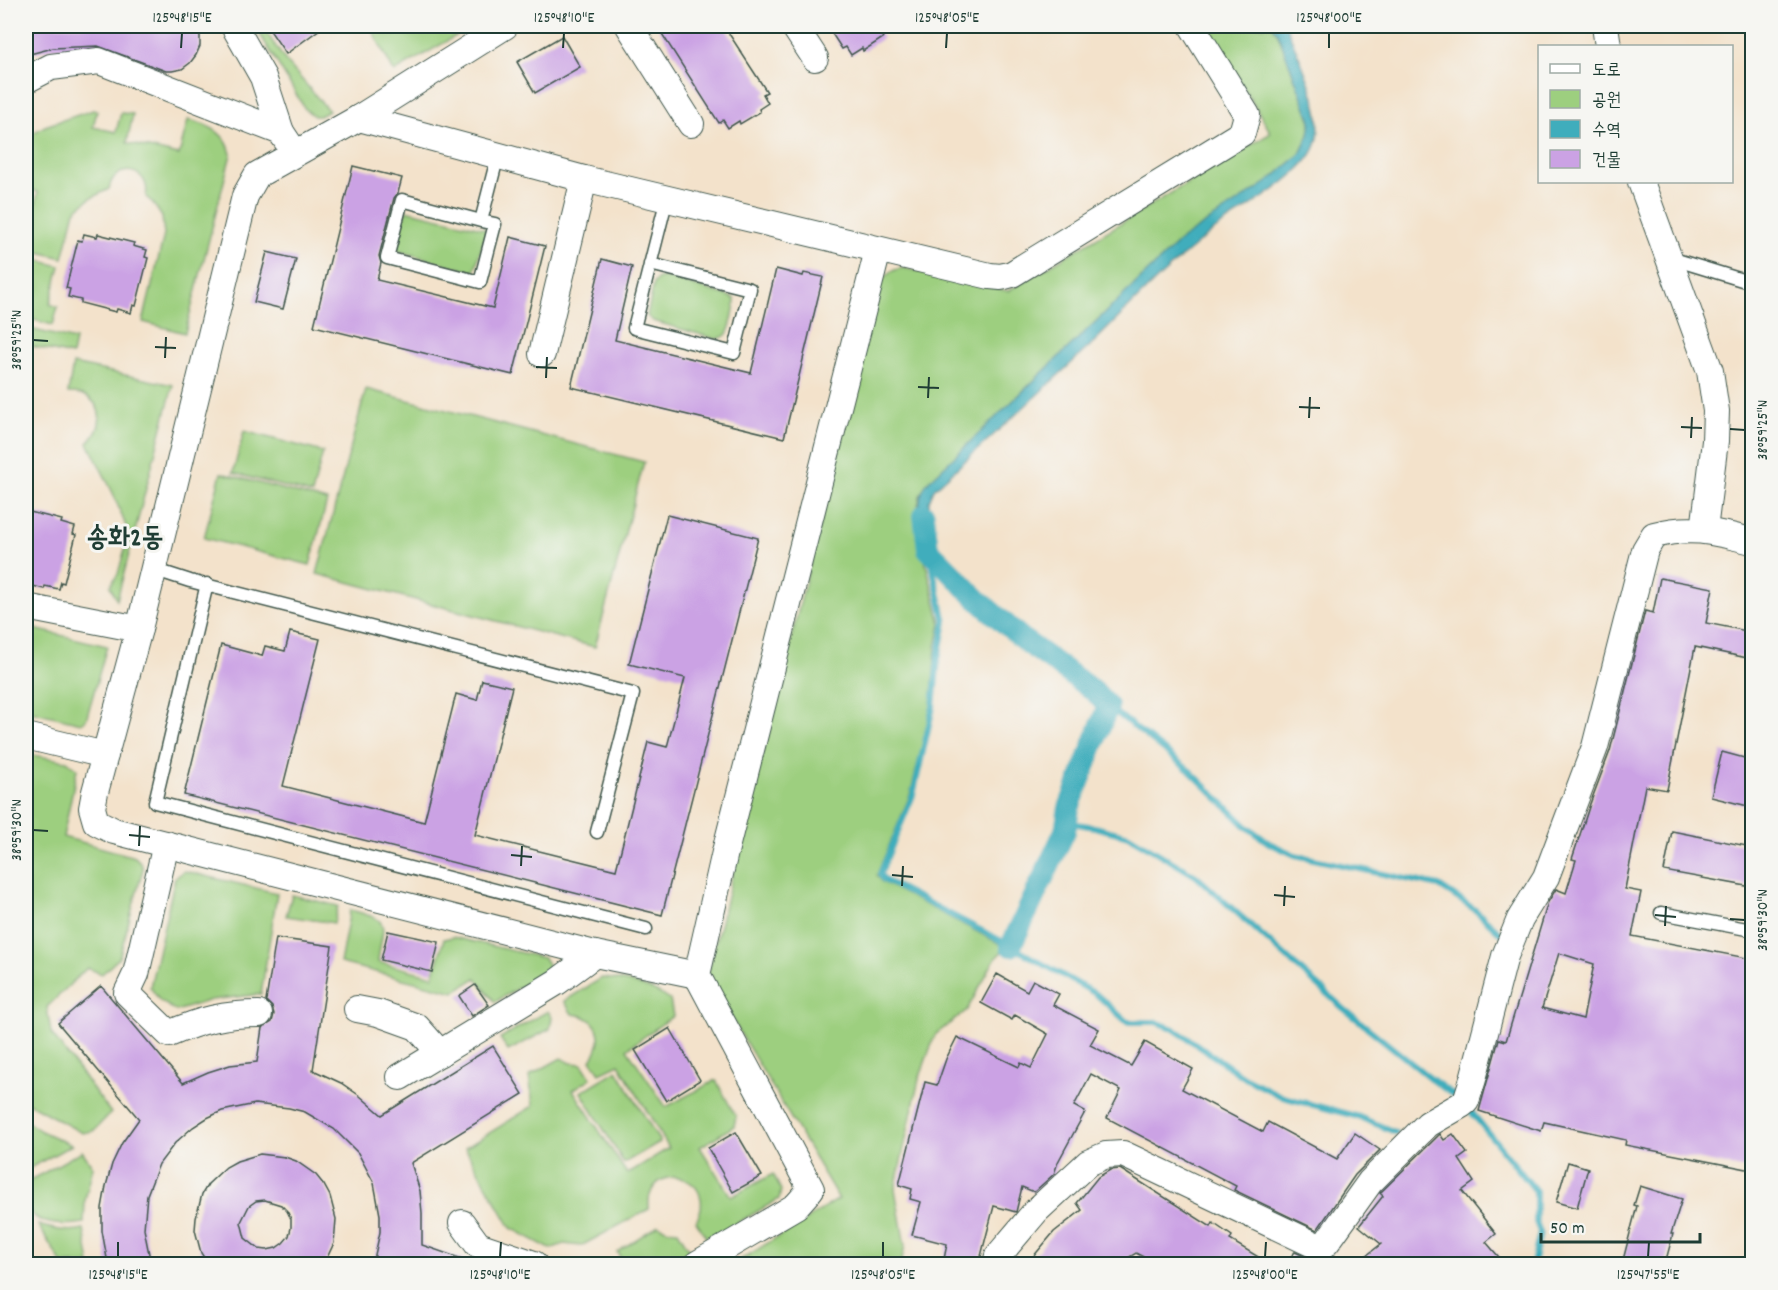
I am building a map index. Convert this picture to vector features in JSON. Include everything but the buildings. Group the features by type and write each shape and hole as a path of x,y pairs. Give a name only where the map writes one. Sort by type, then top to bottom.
{"street":[{"path":"234,26 263,77 288,142"},
{"path":"505,26 359,118 288,142 257,175 245,196 139,629 92,808 96,822 114,831 595,954 698,975"},
{"path":"629,26 691,124"},
{"path":"794,26 815,58"},
{"path":"359,118 584,179 878,250 1001,277 1012,274 1242,133 1246,115 1192,26"},
{"path":"1605,26 1608,45"},
{"path":"26,80 51,67 99,62 246,116 288,142"},
{"path":"542,354 584,179"},
{"path":"1641,183 1710,371 1716,411 1715,441 1704,530"},
{"path":"697,1264 796,1206 811,1189 698,975 728,840 878,250"},
{"path":"996,1264 998,1256 1036,1211 1088,1163 1106,1155 1123,1154 1315,1245 1329,1255 1370,1182 1428,1124 1463,1103 1473,1079 1505,956 1520,919 1546,877 1595,747 1646,550 1654,535 1676,530 1704,530 1752,541"},
{"path":"26,607 139,629"},
{"path":"26,736 105,754"},
{"path":"166,844 136,974 127,993 169,1034 196,1022 235,1014 259,1014"},
{"path":"400,1077 557,982 595,954"},
{"path":"357,1009 378,1013 417,1028 440,1053"},
{"path":"462,1222 478,1245 534,1264"}],"lane":[{"path":"481,220 498,155"},
{"path":"650,264 750,289 734,353 634,328 666,198"},
{"path":"402,200 481,220 495,224 480,282 387,258 402,200"},
{"path":"1669,257 1752,283"},
{"path":"153,569 207,585 633,694 597,832"},
{"path":"207,585 155,802 646,929"},
{"path":"1661,913 1752,930"}],"green space":[{"path":"255,26 262,26 285,60 329,111 320,116 314,116 305,109"},
{"path":"370,26 473,26 394,72"},
{"path":"1207,26 1273,26 1311,121 1309,135 1300,154 1269,181 1182,239 1002,412 920,495 918,505 925,560 941,624 936,646 931,707 910,795 877,875 882,882 1006,947 995,959 967,1010 935,1035 919,1079 895,1189 905,1246 901,1264 734,1264 839,1199 708,979 708,973 880,283 890,272 904,268 1008,291 1271,133"},
{"path":"93,110 97,111 93,127 116,132 121,113 133,114 127,143 179,155 188,120 216,131 229,147 231,154 185,333 143,322 164,235 162,217 146,197 146,187 138,174 124,172 118,174 112,180 109,189 89,199 75,211 63,258 26,249 38,192 26,188 26,137 45,126"},
{"path":"406,210 486,229 474,272 395,250"},
{"path":"26,257 60,266 50,304 58,307 53,325 26,318"},
{"path":"665,277 735,299 731,323 726,335 716,339 653,321 647,316 654,283 658,278"},
{"path":"26,328 75,340 72,355 26,345"},
{"path":"73,364 173,385 117,600 110,586 118,574 129,534 113,493 88,443 99,426 98,409 87,397 68,393"},
{"path":"366,389 644,462 595,647 317,574"},
{"path":"244,431 323,452 312,494 233,473"},
{"path":"221,473 327,501 310,565 204,538"},
{"path":"26,627 107,646 86,720 81,723 26,710"},
{"path":"26,754 67,761 77,769 63,837 135,857 143,869 119,958 102,974 87,968 47,1007 51,1033 111,1113 93,1131 82,1133 26,1102"},
{"path":"184,871 277,893 261,994 211,1000 176,1011 160,1001 150,987 175,878"},
{"path":"292,895 338,906 334,923 286,916"},
{"path":"350,910 380,921 383,931 378,962 433,976 444,939 453,937 544,958 548,964 548,970 495,1002 476,978 454,992 340,963"},
{"path":"602,978 637,984 670,1000 673,1016 627,1049 666,1107 716,1080 736,1117 734,1126 700,1147 731,1197 773,1174 781,1190 779,1199 708,1240 696,1221 701,1207 700,1195 686,1180 675,1177 656,1184 649,1197 649,1209 581,1246 564,1244 550,1249 511,1228 465,1148 533,1106 529,1076 561,1058 571,1063 582,1064 591,1078 573,1090 627,1174 669,1148 619,1064 600,1073 591,1060 598,1044 598,1030 589,1019 572,1014 564,1001"},
{"path":"548,1011 552,1018 550,1029 508,1051 500,1038"},
{"path":"617,1070 660,1142 624,1163 581,1092"},
{"path":"26,1121 41,1131 72,1145 26,1170"},
{"path":"82,1151 93,1167 85,1200 84,1223 50,1223 34,1216 25,1200 26,1183"},
{"path":"38,1225 67,1231 84,1229 90,1264 62,1264"},
{"path":"658,1225 668,1230 678,1231 690,1251 668,1264 624,1264 617,1252"}],"water":[{"path":"1273,26 1287,28 1305,70 1315,102 1319,132 1310,156 1301,167 1275,189 1188,251 1092,344 934,489 929,501 931,544 924,547 919,507 926,484 1182,239 1269,181 1300,154 1309,135 1311,121"}],"waterway":[{"path":"924,515 928,549 978,600 1025,641 1095,692 1108,706 1069,808 1065,831 1011,946"},
{"path":"928,549 945,622 938,658 933,707 913,795 880,874 884,880 1011,946 1096,994 1127,1022 1156,1022 1174,1029 1247,1079 1283,1097 1359,1117 1395,1132"},
{"path":"1108,706 1190,771 1246,826 1269,843 1295,855 1439,886 1474,909 1505,937"},
{"path":"1067,822 1129,836 1196,876 1343,1008 1459,1099"},
{"path":"1468,1108 1536,1191 1536,1222 1540,1232 1533,1264"}],"district":[{"name":"송화2동","path":"125,539"}]}
